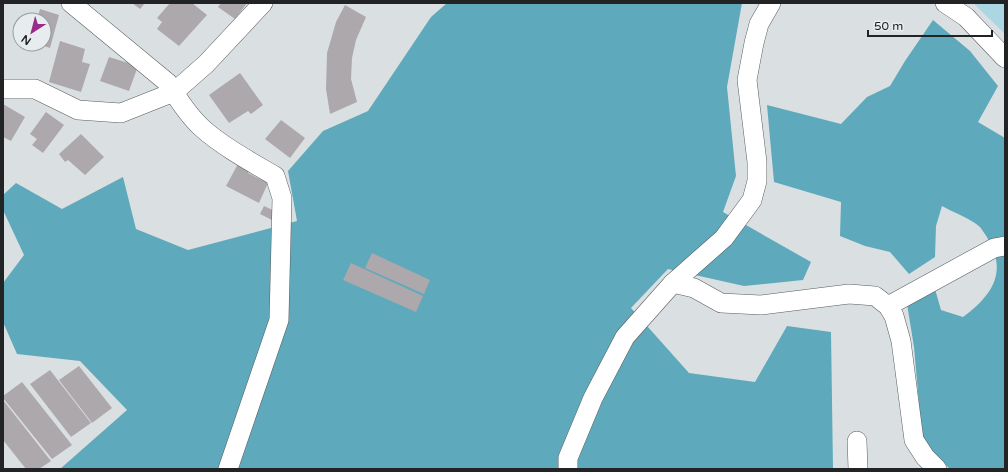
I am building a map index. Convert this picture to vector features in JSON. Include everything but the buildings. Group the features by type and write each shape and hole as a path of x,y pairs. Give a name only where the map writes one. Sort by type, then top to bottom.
{"street":[{"path":"71,3 168,83 201,127 244,158 275,176 282,198 279,320 228,469"},
{"path":"3,88 35,89 78,110 121,113 174,92 206,64 263,3"},
{"path":"568,469 568,458 593,398 625,336 673,283 724,238 752,200 757,181 757,162 747,80 759,24 771,3"},
{"path":"945,3 966,17 1005,58"},
{"path":"888,306 994,248 1005,246"},
{"path":"673,283 694,288 721,303 761,305 849,294 874,296 888,306 894,316 901,341 914,440 925,457 937,469"},
{"path":"857,441 858,469"}],"shaded area":[{"path":"447,3 742,3 727,87 736,176 723,212 811,262 803,280 744,286 668,269 631,308 689,373 755,382 787,326 831,332 833,469 60,469 127,410 80,361 17,354 3,322 3,283 24,255 3,210 3,195 16,183 62,209 123,177 136,229 188,250 297,221 288,171 323,131 368,111 431,17"},
{"path":"973,3 1005,3 1005,34"},
{"path":"933,20 970,51 998,86 978,122 1005,138 1005,469 950,469 935,455 922,438 914,347 907,304 935,289 941,310 963,317 976,307 992,286 996,276 997,265 989,240 980,227 967,218 942,206 936,226 935,257 909,274 890,252 865,246 840,236 841,202 774,182 767,105 841,124 867,97 890,86"}]}
